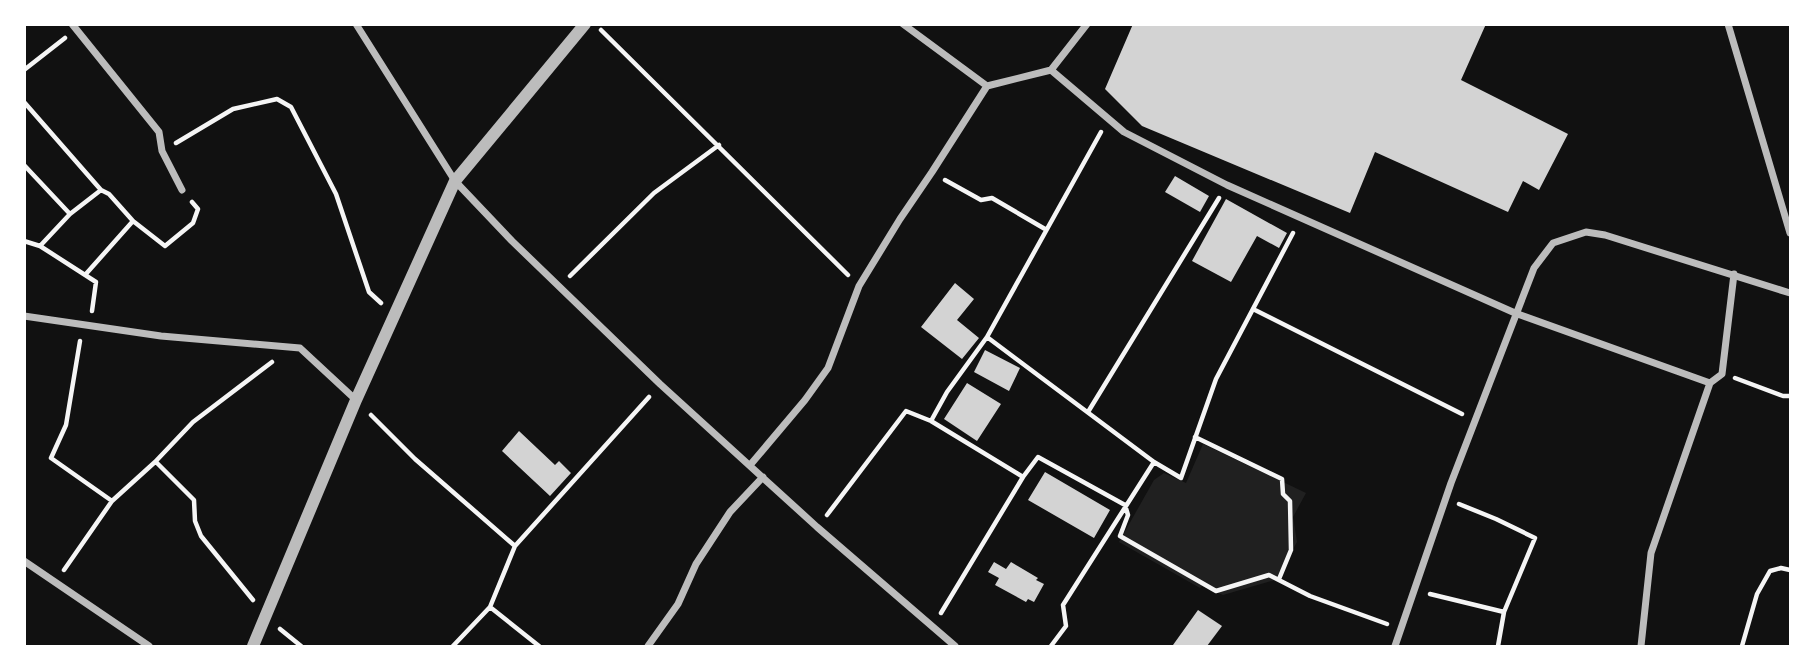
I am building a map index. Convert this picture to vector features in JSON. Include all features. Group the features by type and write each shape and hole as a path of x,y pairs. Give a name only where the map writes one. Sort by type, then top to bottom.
{"street":[{"path":"356,24 455,181 559,288 660,384 751,464 817,527 956,646"},
{"path":"253,646 356,400 455,181 585,24"},
{"path":"903,24 987,86"},
{"path":"751,464 828,368 859,286 987,86 1051,70 1087,24"},
{"path":"1728,24 1790,233"},
{"path":"74,27 159,132 162,151 182,190"},
{"path":"1051,70 1124,132 1227,185 1515,313 1710,383"},
{"path":"1395,646 1445,499 1515,313 1534,268 1553,243 1586,232 1637,244 1790,293"},
{"path":"1641,646 1651,553 1710,383 1722,374 1734,274"},
{"path":"24,316 161,336 300,348 356,400"},
{"path":"648,646 678,604 696,564 730,512 763,477"},
{"path":"24,561 149,646"}],"path":[{"path":"595,24 859,286"},
{"path":"24,70 74,27"},
{"path":"162,151 233,109 277,99 291,107 336,194 369,292 394,316"},
{"path":"24,102 100,190 109,194 134,221 165,246 193,223 198,209 182,190"},
{"path":"931,421 947,391 986,337 1109,119"},
{"path":"559,288 654,193 719,145"},
{"path":"24,165 70,214"},
{"path":"932,172 981,200 992,198 1045,229"},
{"path":"1088,412 1227,185"},
{"path":"40,246 70,214 100,190"},
{"path":"986,337 1154,462 1181,478 1216,379 1301,218"},
{"path":"85,275 134,221"},
{"path":"24,241 40,246 96,282 66,425 51,458 112,501"},
{"path":"1253,309 1474,421"},
{"path":"56,582 112,501 193,422 291,348"},
{"path":"1722,374 1783,396 1790,396"},
{"path":"453,646 491,607 515,546 660,384"},
{"path":"356,400 415,459 515,546"},
{"path":"817,527 906,411 931,421 1023,477"},
{"path":"1195,438 1282,479 1283,494 1290,501 1291,550 1279,579"},
{"path":"933,626 1023,477 1038,457 1125,505 1128,515 1120,536 1216,591 1269,575 1310,596 1400,629"},
{"path":"155,461 194,500 195,521 201,536 266,616 301,646"},
{"path":"1051,646 1066,626 1063,605 1154,462"},
{"path":"1445,499 1535,538 1504,612 1498,646"},
{"path":"1742,646 1757,594 1770,571 1781,568 1790,570"},
{"path":"1413,590 1504,612"},
{"path":"491,607 539,646"}],"shaded area":[{"path":"1203,444 1306,493 1293,517 1297,542 1275,580 1223,595 1202,586 1200,588 1119,542 1154,480 1164,473 1186,483"}],"building":[{"path":"1133,24 1486,24 1461,80 1568,134 1539,190 1523,181 1508,212 1375,152 1350,213 1142,126 1105,89"},
{"path":"1175,176 1209,196 1200,212 1165,192"},
{"path":"1226,199 1287,233 1279,248 1257,236 1231,282 1192,261"},
{"path":"955,283 974,299 957,320 979,338 962,359 921,327"},
{"path":"985,350 1020,368 1009,391 974,372"},
{"path":"967,383 1001,404 977,441 944,419"},
{"path":"519,431 555,465 559,461 571,473 550,496 502,451"},
{"path":"1045,472 1110,510 1094,538 1028,500"},
{"path":"994,562 1006,569 1011,562 1044,584 1034,602 1028,599 1026,602 995,585 999,578 988,572"},
{"path":"1198,610 1222,626 1207,646 1174,646 1173,645"}]}
